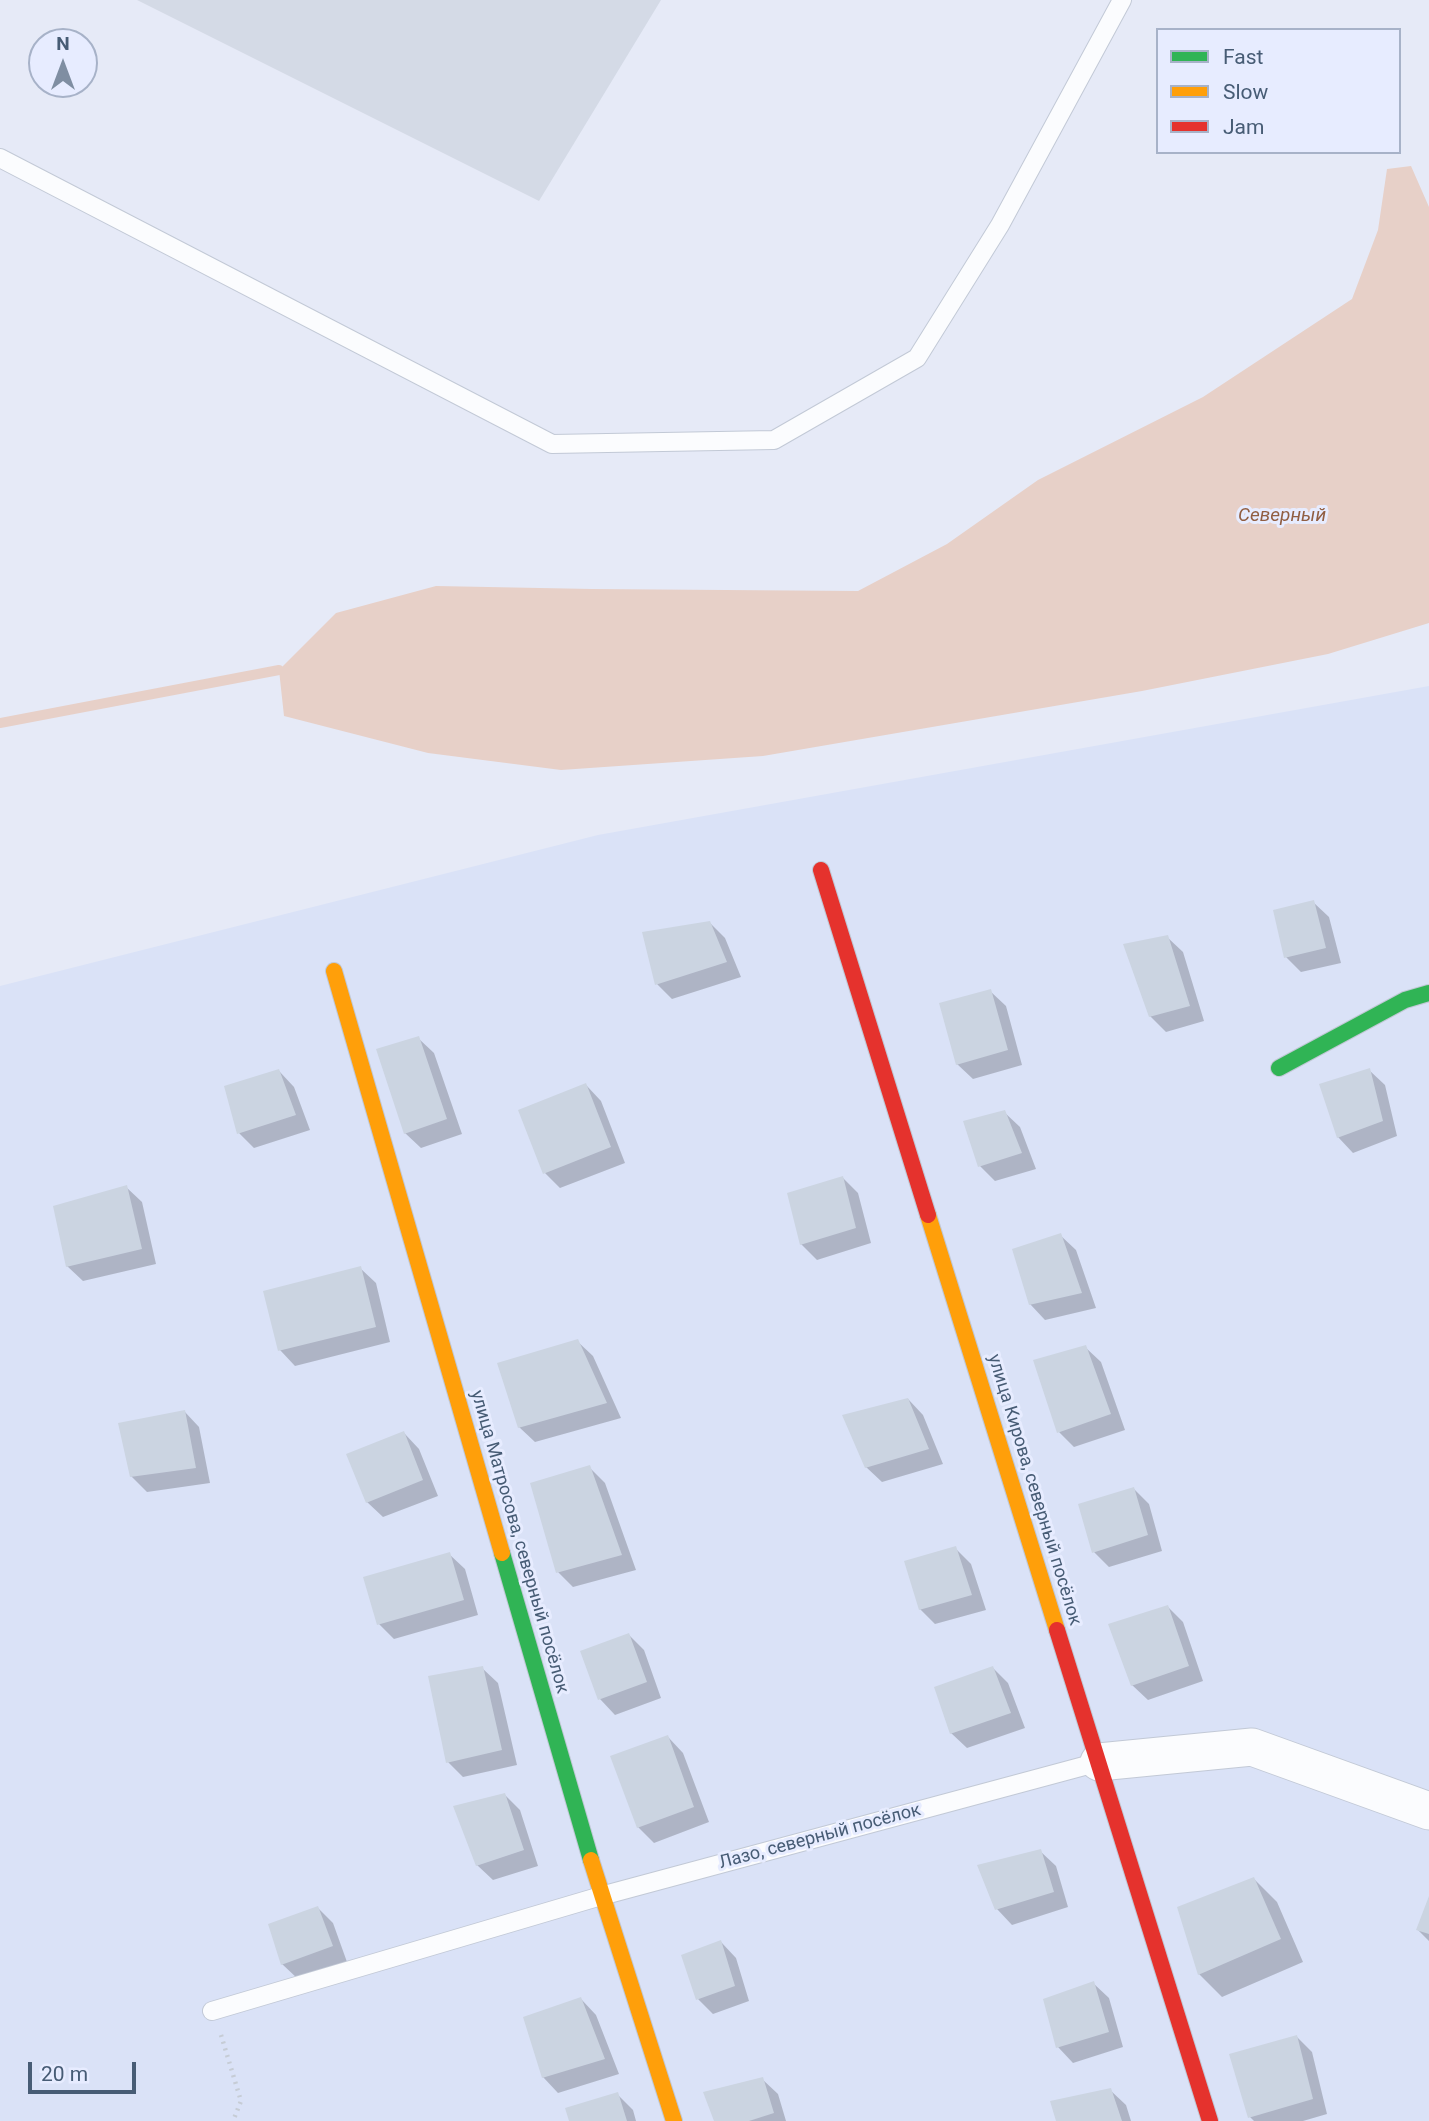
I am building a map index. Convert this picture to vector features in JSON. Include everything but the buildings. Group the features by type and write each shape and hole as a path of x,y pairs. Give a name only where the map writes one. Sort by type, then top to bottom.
{"street":[{"name":"улица Кирова, северный посёлок","path":"821,870 1210,2121"},
{"name":"улица Матросова, северный посёлок","path":"334,971 601,1896 674,2121"},
{"path":"1279,1068 1405,1000 1429,993"},
{"name":"Лазо, северный посёлок","path":"1099,1762 1252,1747 1429,1811"}],"lane":[{"path":"0,158 552,444 774,440 917,358 1000,225 1122,0"},
{"name":"Лазо, северный посёлок","path":"212,2011 601,1896 1099,1762"}],"path":[{"path":"212,2011 241,2101 233,2121"}],"shaded area":[{"path":"137,0 661,0 539,201"},
{"path":"1429,686 1429,2121 0,2121 0,986 598,835"}],"water":[{"name":"Северный","path":"1411,166 1429,207 1429,623 1328,654 1142,691 763,756 561,770 428,753 284,716 279,670 336,613 436,586 858,591 947,544 1038,480 1203,397 1352,299 1378,230 1387,169"}],"waterway":[{"path":"0,723 279,670"}],"traffic: fast":[{"path":"1279,1068 1405,1000 1429,993"},
{"path":"502,1553 591,1860"}],"traffic: slow":[{"path":"334,971 502,1553"},
{"path":"928,1215 1057,1630"},
{"path":"591,1860 674,2121"}],"traffic: jam":[{"path":"821,870 928,1215"},
{"path":"1057,1630 1210,2121"}]}
